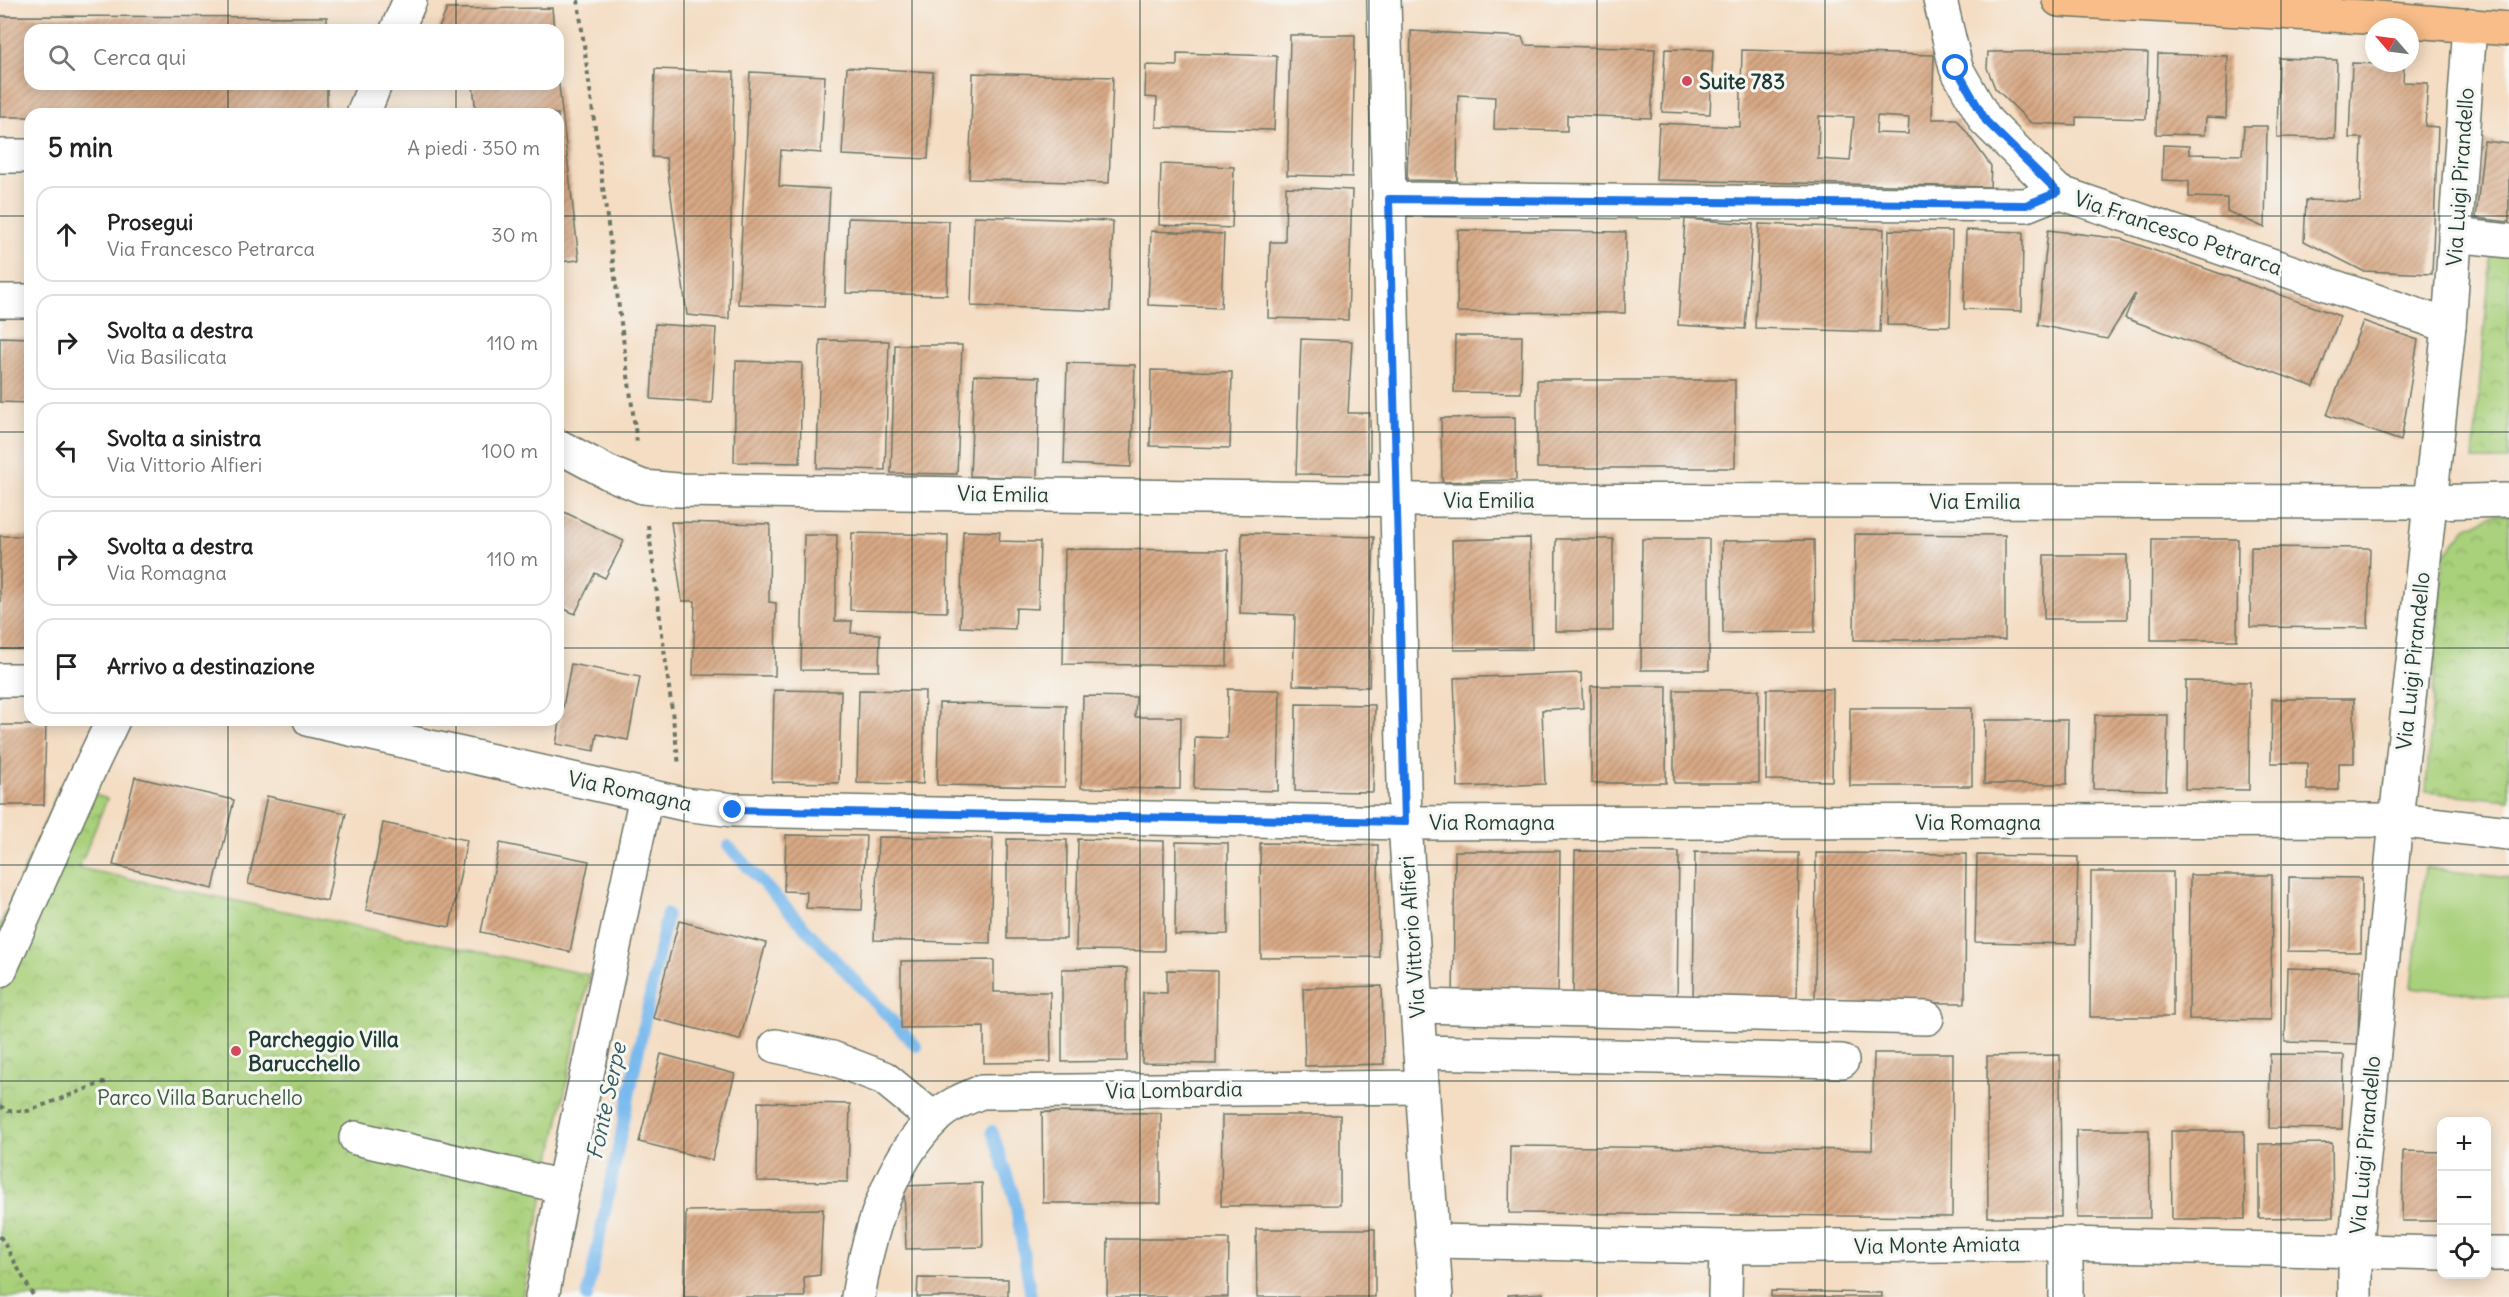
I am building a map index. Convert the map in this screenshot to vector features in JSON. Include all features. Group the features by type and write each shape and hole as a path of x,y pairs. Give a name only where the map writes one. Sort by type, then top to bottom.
{"main road":[{"path":"2059,0 2367,8 2509,29"}],"street":[{"path":"400,24 410,0"},
{"name":"Via Vittorio Alfieri","path":"1384,0 1405,822 1436,1297"},
{"name":"Via Francesco Petrarca","path":"1940,0 1956,68 1986,121 2058,192 2449,326"},
{"name":"Via Luigi Pirandello","path":"2355,1297 2355,1251 2396,820 2449,326 2470,25"},
{"path":"365,108 373,90"},
{"path":"0,156 24,156"},
{"path":"1389,199 2026,205 2058,192"},
{"path":"2455,235 2509,242"},
{"path":"0,301 24,301"},
{"name":"Via Emilia","path":"564,449 609,473 643,487 678,490 1397,500 2509,500"},
{"path":"0,680 24,680"},
{"path":"0,970 110,726"},
{"name":"Via Romagna","path":"336,726 646,796 684,804 733,810 1405,822 2396,820 2509,833"},
{"path":"542,1297 646,796"},
{"path":"1417,1006 1927,1018"},
{"path":"776,1046 832,1058 884,1078 934,1119"},
{"path":"1420,1052 1842,1061"},
{"name":"Via Lombardia","path":"858,1297 863,1266 891,1184 909,1149 934,1119 955,1103 981,1092 1422,1087"},
{"path":"356,1138 563,1187"},
{"name":"Via Monte Amiata","path":"1432,1241 1726,1247 2066,1244 2437,1253"},
{"path":"2066,1244 2066,1297"},
{"path":"1725,1297 1726,1247"},
{"path":"2491,1254 2509,1254"}],"path":[{"path":"578,0 637,444"},
{"path":"648,523 684,804"},
{"path":"0,1106 8,1111 28,1111 110,1080"},
{"path":"0,1236 34,1297"}],"green space":[{"path":"2491,253 2509,254 2509,460 2473,460"},
{"path":"2495,514 2509,515 2509,800 2426,792 2443,557 2466,528"},
{"name":"Parco Villa Baruchello","path":"62,783 107,799 79,868 589,975 522,1297 0,1297 0,926"},
{"path":"2425,868 2509,878 2509,998 2411,987"}],"building":[{"path":"552,8 553,24 441,24 447,9"},
{"path":"0,16 327,17 327,24 24,24 24,90 327,90 327,108 24,108 24,117 0,117"},
{"path":"1411,31 1522,37 1525,45 1655,49 1651,118 1567,115 1567,131 1494,129 1495,97 1458,95 1457,181 1407,180"},
{"path":"1290,35 1355,35 1352,177 1287,175"},
{"name":"Suite 783","path":"1665,49 1713,50 1710,114 1662,112"},
{"path":"1742,50 1934,55 1932,119 1957,119 1991,166 1990,187 1656,180 1659,123 1740,127","holes":["1819,116 1854,117 1850,161 1818,159","1877,116 1909,118 1908,134 1876,133"]},
{"path":"1988,52 2148,53 2146,119 2076,117 2076,125 2031,123 1995,88 1987,68"},
{"path":"1177,53 1277,56 1274,130 1156,127 1157,98 1145,97 1146,65 1177,66"},
{"path":"2158,54 2228,56 2226,118 2206,117 2205,135 2156,134"},
{"path":"2279,58 2337,60 2335,138 2277,137"},
{"path":"2352,63 2365,64 2365,72 2404,72 2403,82 2428,83 2425,126 2438,127 2432,274 2363,271 2304,241 2306,200 2360,202 2362,138 2349,138"},
{"path":"847,67 933,72 928,159 842,155"},
{"path":"655,69 734,72 729,319 687,315 666,158 652,157"},
{"path":"750,72 825,76 821,153 781,150 779,186 830,189 824,307 738,304"},
{"path":"973,73 1113,77 1109,183 969,179"},
{"path":"474,90 559,90 562,108 475,108"},
{"path":"2244,126 2267,126 2265,228 2227,211 2227,198 2189,197 2189,181 2162,180 2163,145 2189,146 2189,154 2242,155"},
{"path":"564,129 579,260 564,261"},
{"path":"2484,141 2509,144 2509,222 2476,218"},
{"path":"1161,164 1234,167 1232,228 1159,225"},
{"path":"1286,187 1352,190 1348,320 1268,318 1270,242 1285,242"},
{"path":"974,216 1113,221 1110,311 971,306"},
{"path":"848,218 949,221 947,295 846,293"},
{"path":"1685,219 1753,224 1745,329 1678,325"},
{"path":"1759,224 1884,229 1880,332 1755,328"},
{"path":"1458,230 1626,232 1625,313 1457,312"},
{"path":"1889,230 1952,231 1950,326 1887,325"},
{"path":"1966,230 2023,232 2022,311 1964,309"},
{"path":"2048,230 2122,239 2340,316 2314,387 2125,318 2135,294 2107,339 2038,325"},
{"path":"1151,231 1224,234 1221,308 1148,305"},
{"path":"2363,321 2418,340 2401,441 2327,415"},
{"path":"655,324 716,328 712,403 651,399"},
{"path":"1455,336 1522,336 1521,393 1454,392"},
{"path":"0,337 24,338 24,403 0,402"},
{"path":"1301,339 1352,341 1348,413 1370,413 1370,475 1296,474"},
{"path":"820,340 889,341 885,470 817,468"},
{"path":"895,345 962,345 957,474 891,473"},
{"path":"736,361 802,363 800,463 734,462"},
{"path":"1067,363 1135,365 1131,467 1064,464"},
{"path":"1151,370 1232,372 1230,448 1150,446"},
{"path":"974,375 1040,377 1037,478 970,476"},
{"path":"1537,380 1735,380 1735,468 1537,468"},
{"path":"1515,417 1516,480 1442,482 1441,418"},
{"path":"564,512 624,541 605,578 595,573 575,614 564,609"},
{"path":"671,522 770,524 769,602 776,603 775,676 693,675 695,601 682,601"},
{"path":"963,531 1000,532 999,541 1040,542 1038,609 1016,608 1015,629 960,627"},
{"path":"852,533 948,535 947,612 850,610"},
{"path":"1242,533 1374,537 1369,687 1293,685 1295,615 1240,613"},
{"path":"1855,534 2005,535 2005,640 1854,640"},
{"path":"804,535 837,535 835,621 852,621 851,633 880,634 879,671 801,670"},
{"path":"0,536 24,536 24,650 0,649"},
{"path":"1530,538 1532,649 1454,650 1452,540"},
{"path":"1556,539 1613,539 1613,631 1555,631"},
{"path":"1642,539 1709,539 1709,670 1641,670"},
{"path":"2152,539 2238,539 2237,640 2151,640"},
{"path":"1814,540 1815,632 1723,633 1722,541"},
{"path":"2251,547 2370,548 2368,628 2250,627"},
{"path":"1065,549 1228,550 1227,666 1063,664"},
{"path":"2044,555 2127,555 2127,619 2044,619"},
{"path":"571,664 640,677 628,740 597,734 594,751 556,744 559,726 564,726 564,701"},
{"path":"1581,673 1583,708 1542,710 1545,784 1458,787 1454,678"},
{"path":"2186,681 2250,682 2249,790 2185,789"},
{"path":"1591,686 1667,686 1666,783 1591,783"},
{"path":"1228,689 1280,690 1278,791 1194,789 1195,737 1227,738"},
{"path":"1767,689 1833,689 1832,781 1766,780"},
{"path":"774,690 841,691 839,783 772,782"},
{"path":"859,690 925,691 923,784 857,783"},
{"path":"1674,690 1759,690 1759,783 1674,783"},
{"path":"1083,696 1136,697 1135,717 1181,717 1180,789 1081,788"},
{"path":"2272,699 2354,699 2354,763 2339,763 2339,790 2307,790 2307,763 2271,763"},
{"path":"939,703 1066,705 1065,787 937,785"},
{"path":"1296,704 1375,705 1373,792 1295,791"},
{"path":"1850,708 1972,708 1972,786 1850,786"},
{"path":"2095,715 2168,715 2166,790 2093,789"},
{"path":"1985,720 2068,720 2067,784 1984,784"},
{"path":"0,725 46,726 44,805 0,805"},
{"path":"135,777 234,800 213,889 113,865"},
{"path":"267,796 346,813 327,901 248,884"},
{"path":"383,823 467,840 450,927 366,910"},
{"path":"786,835 866,836 862,910 806,908 807,892 784,891"},
{"path":"878,837 993,838 990,943 874,940"},
{"path":"1007,839 1067,840 1066,939 1007,939"},
{"path":"1078,839 1164,841 1164,951 1076,950"},
{"path":"1176,842 1228,843 1228,934 1175,935"},
{"path":"500,843 589,861 570,952 481,932"},
{"path":"1260,843 1378,845 1379,957 1261,958"},
{"path":"1455,851 1560,851 1558,1000 1453,1000"},
{"path":"1575,851 1679,852 1677,1001 1573,1000"},
{"path":"1695,852 1799,853 1797,1002 1693,1001"},
{"path":"1816,853 1966,854 1965,1003 1815,1002"},
{"path":"1977,855 2078,857 2076,944 1975,942"},
{"path":"2091,872 2173,872 2173,1017 2090,1017"},
{"path":"2190,875 2272,875 2271,1020 2189,1019"},
{"path":"2289,877 2362,878 2361,952 2288,951"},
{"path":"679,921 766,943 740,1040 653,1018"},
{"path":"994,960 994,992 1050,992 1051,1062 984,1063 984,1027 901,1028 901,961"},
{"path":"1127,968 1127,1061 1062,1062 1062,969"},
{"path":"2287,968 2360,970 2358,1044 2285,1042"},
{"path":"1167,970 1217,971 1216,1064 1142,1063 1143,992 1167,993"},
{"path":"1382,986 1384,1064 1305,1066 1303,988"},
{"path":"1874,1053 1953,1053 1952,1217 1509,1213 1510,1146 1872,1150"},
{"path":"661,1054 735,1074 712,1160 639,1142"},
{"path":"2270,1054 2344,1055 2342,1129 2269,1128"},
{"path":"2060,1055 2061,1217 1988,1217 1987,1056"},
{"path":"758,1102 850,1104 848,1182 757,1181"},
{"path":"1042,1112 1161,1113 1161,1203 1043,1203"},
{"path":"1222,1115 1340,1115 1340,1205 1221,1206"},
{"path":"2076,1130 2149,1130 2150,1218 2077,1218"},
{"path":"2171,1131 2244,1131 2245,1219 2172,1219"},
{"path":"2332,1143 2333,1217 2259,1218 2259,1144"},
{"path":"2403,1151 2437,1152 2437,1221 2402,1221"},
{"path":"982,1183 983,1247 906,1249 904,1186"},
{"path":"823,1209 820,1275 804,1277 805,1297 684,1297 686,1211"},
{"path":"1256,1229 1375,1229 1375,1297 1257,1297"},
{"path":"1108,1239 1229,1239 1228,1297 1107,1297"},
{"path":"918,1278 1008,1279 1008,1297 917,1297"},
{"path":"1771,1291 1882,1293 1882,1297 1771,1297"},
{"path":"1543,1293 1544,1297 1508,1297 1508,1295"}],"waterway":[{"name":"Fonte Serpe","path":"728,846 916,1046"},
{"name":"Fonte Serpe","path":"587,1297 667,914"},
{"name":"Fonte Serpe","path":"992,1131 1014,1196 1031,1297"}],"place":[{"name":"Suite 783","path":"1687,81"},
{"name":"Parcheggio Villa Barucchello","path":"236,1051"}],"route":[{"path":"733,810 1405,822 1389,199 2026,205 2058,192 1986,121 1956,68"}]}
